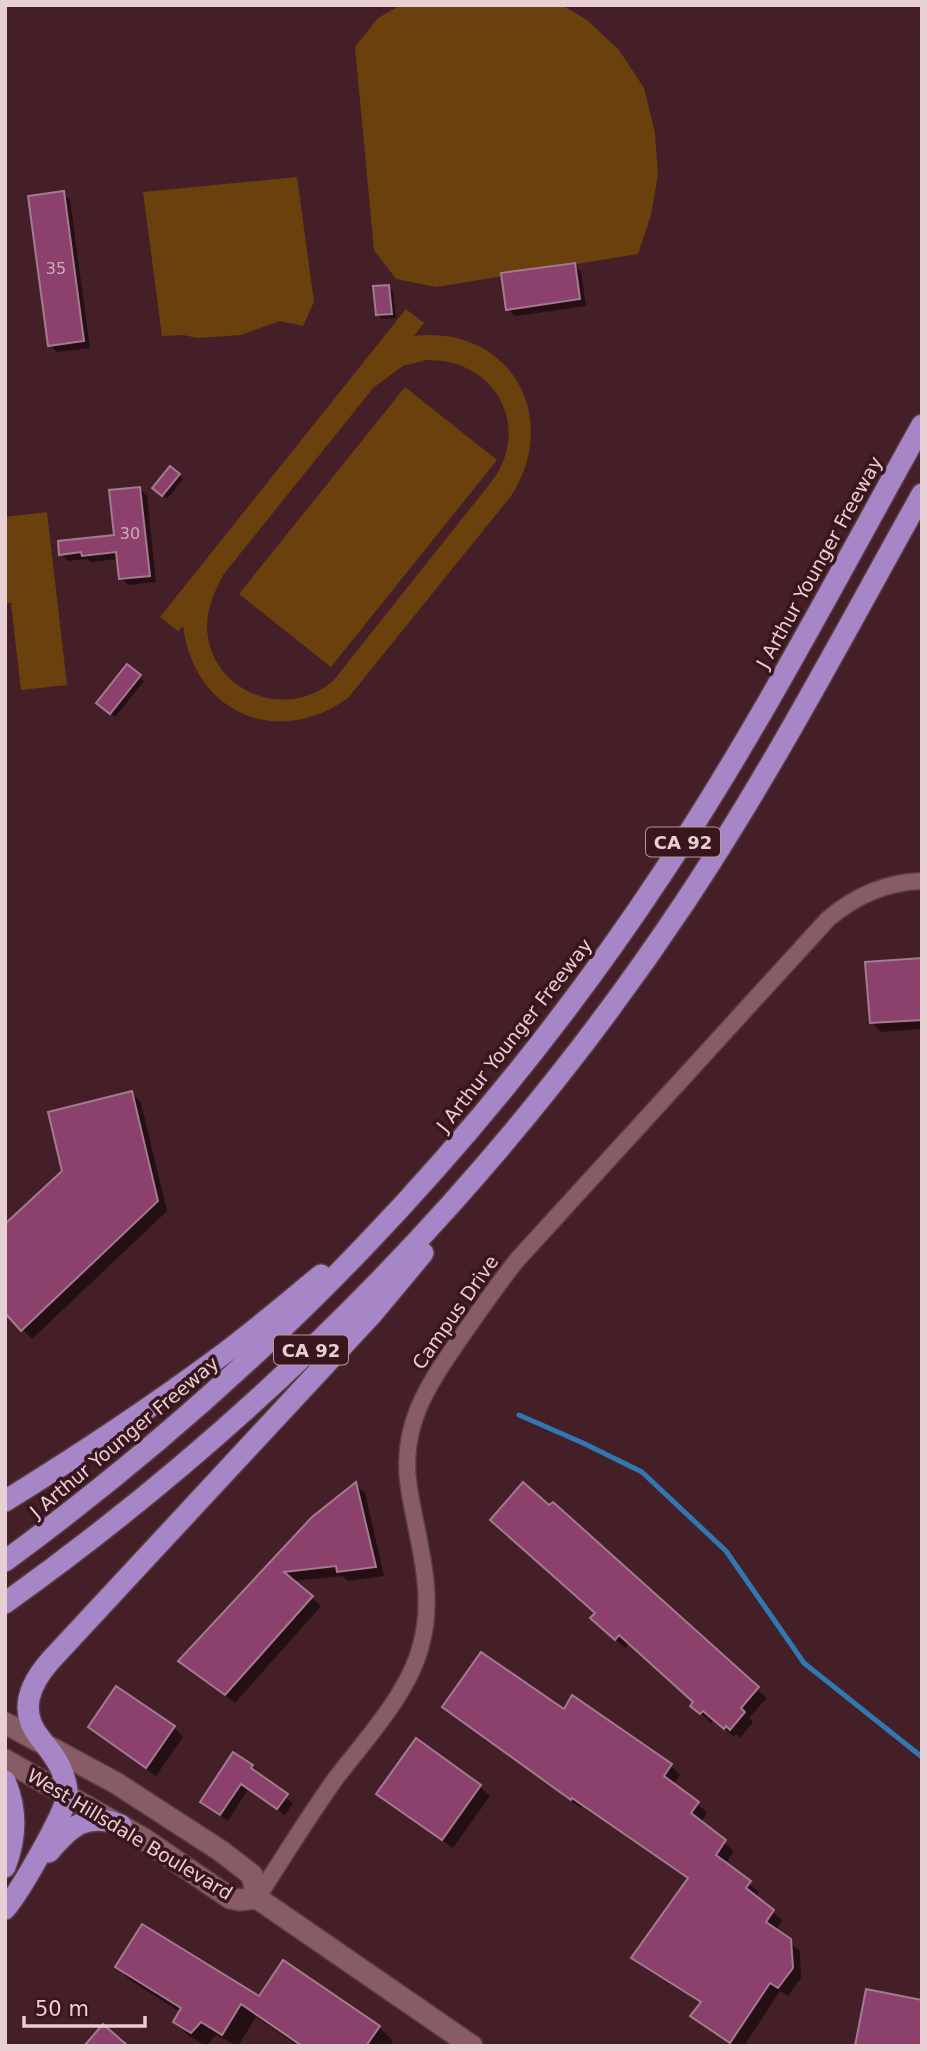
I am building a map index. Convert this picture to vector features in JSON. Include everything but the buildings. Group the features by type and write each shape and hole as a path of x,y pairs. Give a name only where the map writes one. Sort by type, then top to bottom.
{"highway":[{"name":"J Arthur Younger Freeway","path":"5,1561 120,1474 294,1319 389,1222 545,1038 663,873 735,757 922,425"},
{"name":"CA 92","path":"5,1603 112,1523 220,1433 307,1354 422,1237 492,1158 602,1020 696,886 775,755 922,494"},
{"path":"27,1877 67,1794 60,1767 49,1746 33,1728 28,1712 30,1690 38,1675 382,1303 422,1254 492,1158"},
{"path":"5,1501 189,1379 389,1222"},
{"path":"5,1617 112,1523"},
{"path":"5,1781 11,1798 14,1826 12,1845 5,1867"},
{"path":"5,1909 27,1877 62,1837 80,1823 100,1820 121,1825"}],"main road":[{"name":"West Hillsdale Boulevard","path":"5,1723 146,1802 235,1861 252,1875 257,1898 442,2038 472,2046"},
{"name":"West Hillsdale Boulevard","path":"5,1760 121,1825 230,1898 257,1898"}],"street":[{"name":"Campus Drive","path":"257,1898 320,1801 402,1688 419,1654 427,1614 427,1588 409,1488 407,1451 416,1411 433,1378 483,1304 517,1260 828,919 850,902 877,889 904,882 922,881"}],"shaded area":[{"path":"401,5 562,5 587,20 619,50 644,88 655,133 658,175 651,215 638,254 436,287 396,279 374,250 355,47 378,18"},
{"path":"297,177 314,302 303,326 280,321 241,335 198,338 183,335 162,336 143,192"},
{"path":"406,309 424,323 414,336 448,336 477,345 500,361 518,382 528,408 531,436 525,466 511,496 348,698 321,713 294,720 267,721 243,714 221,700 203,681 190,656 183,626 178,631 160,617","holes":["426,360 450,362 471,370 488,383 500,399 507,418 509,438 504,460 492,481 333,681 314,693 293,699 272,699 252,693 235,683 220,668 211,649 207,626 214,593 223,575 374,387 403,366"]},
{"path":"405,387 497,460 331,667 239,594"},
{"path":"47,512 67,685 21,690 11,603 5,603 5,517"}],"waterway":[{"path":"519,1415 642,1472 726,1551 804,1663 922,1757"}]}
